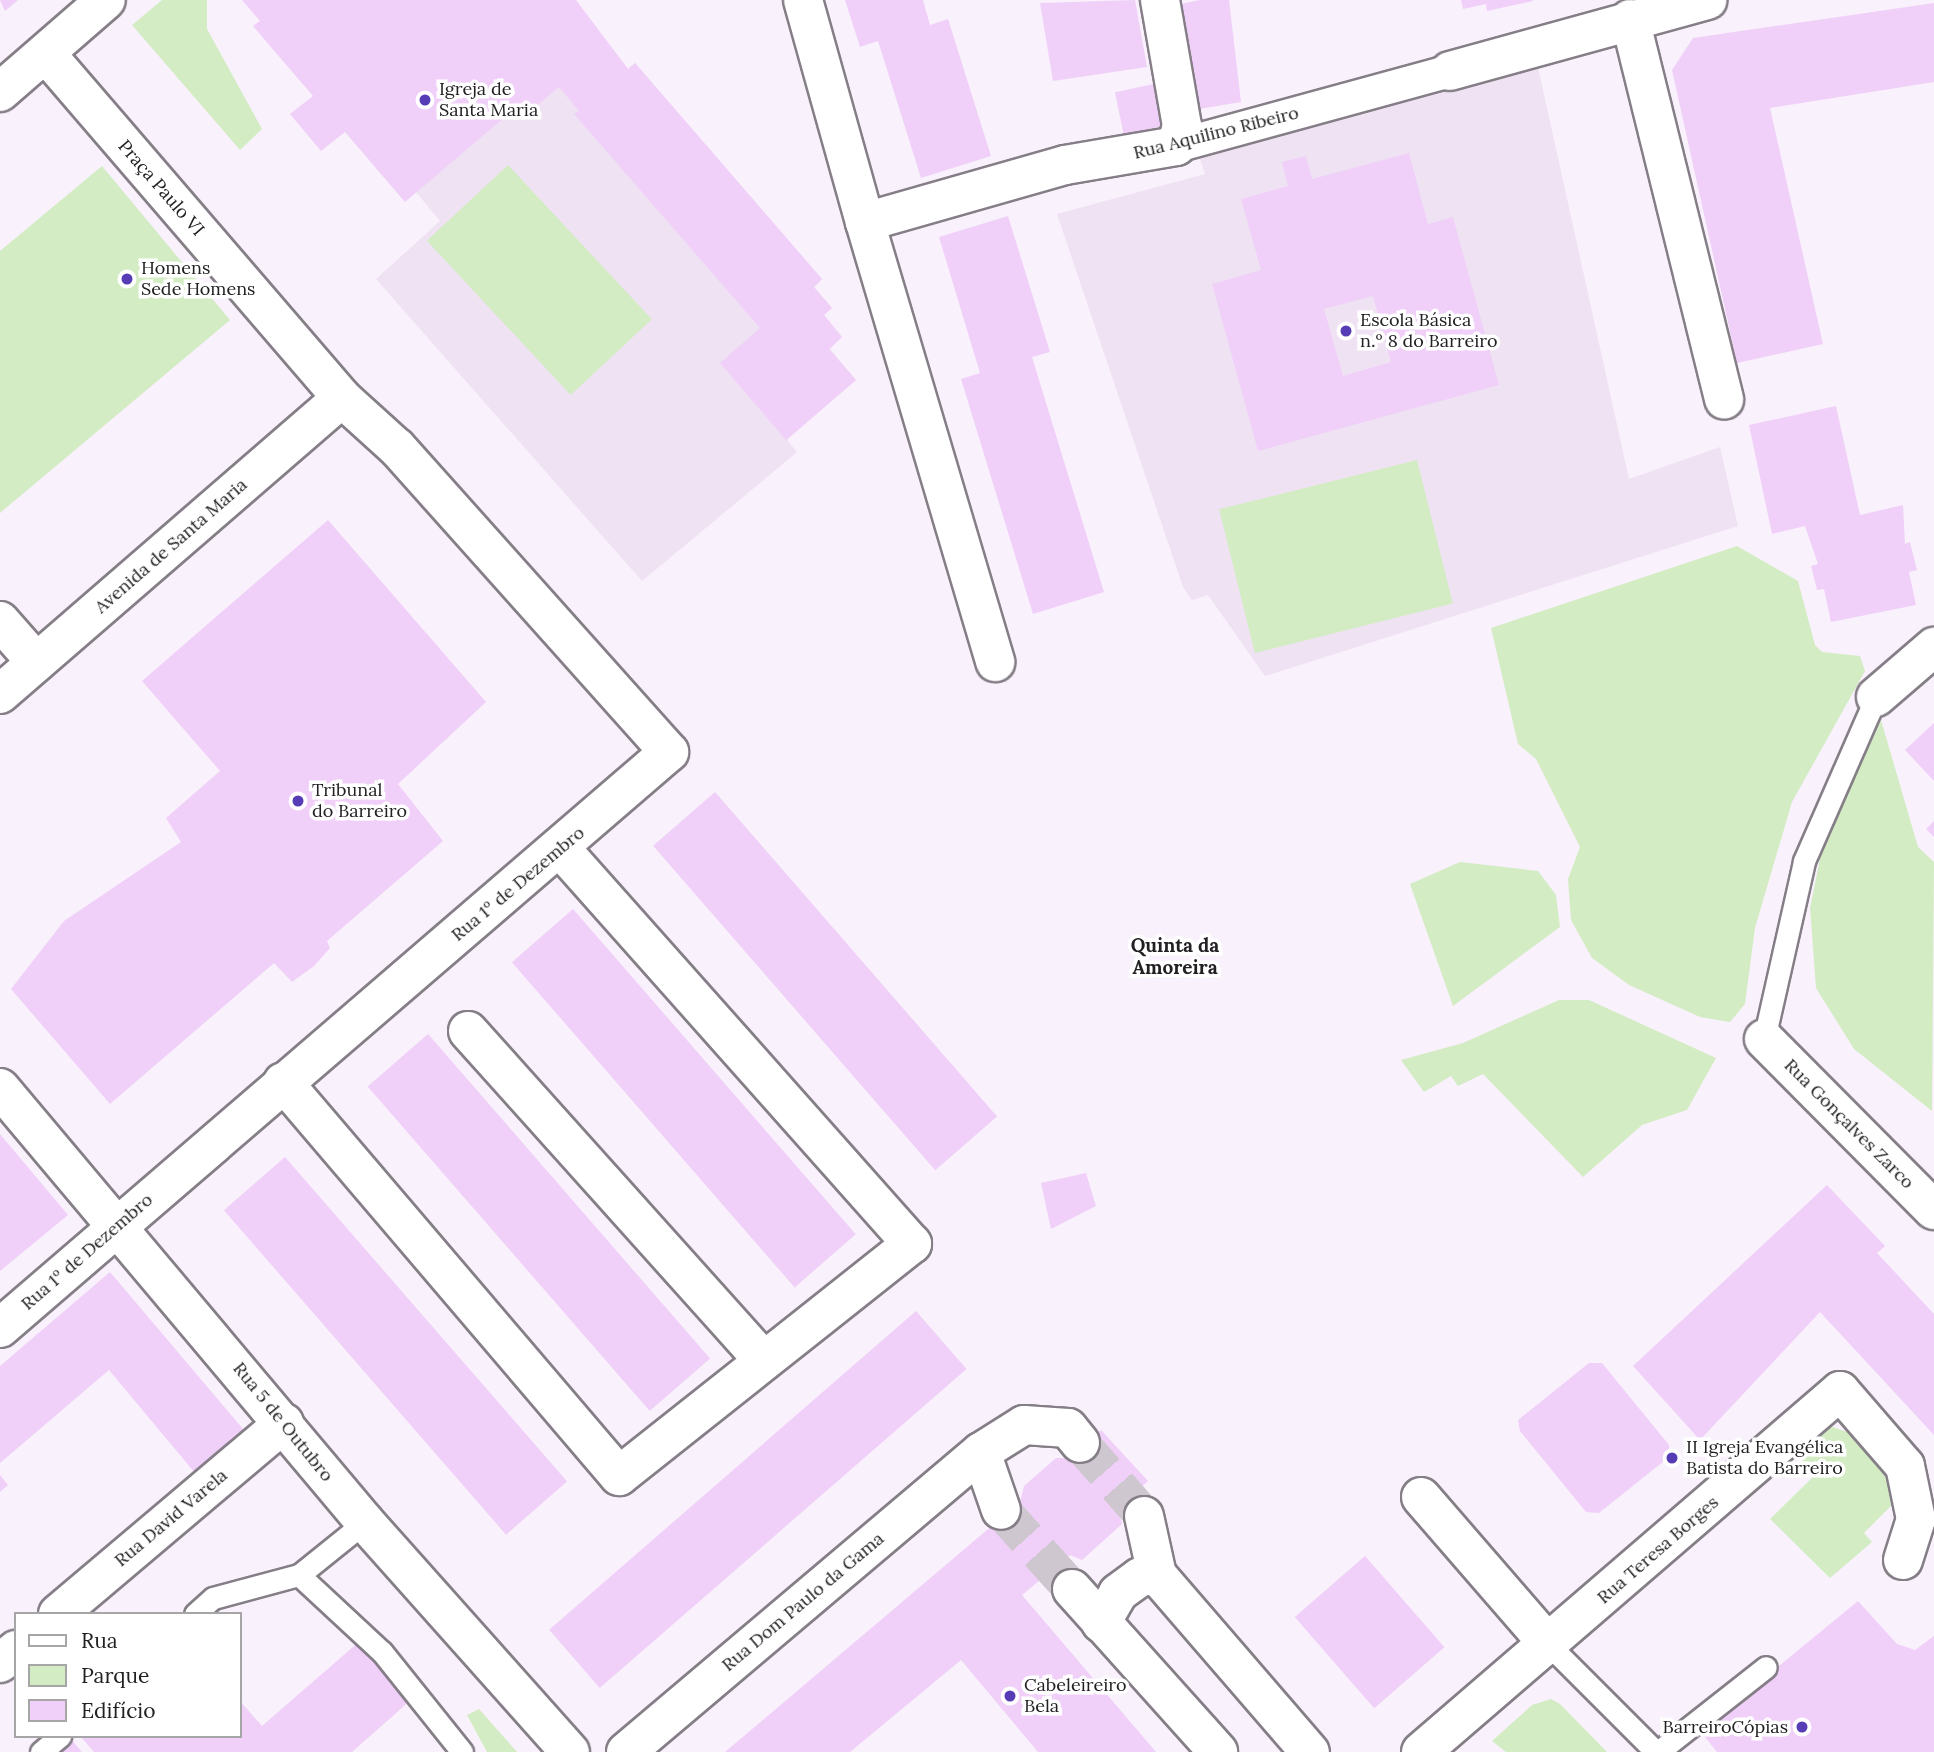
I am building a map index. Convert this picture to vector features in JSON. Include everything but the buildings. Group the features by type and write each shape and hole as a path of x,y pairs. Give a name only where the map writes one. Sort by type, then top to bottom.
{"street":[{"path":"0,92 106,0"},
{"path":"803,0 995,662"},
{"path":"1160,0 1182,126 1176,146"},
{"name":"Rua Aquilino Ribeiro","path":"866,222 1065,165 1176,146 1707,0"},
{"path":"1630,19 1724,400"},
{"name":"Praça Paulo VI","path":"46,54 342,398"},
{"name":"Avenida de Santa Maria","path":"0,694 342,398"},
{"name":"Rua 1º de Dezembro","path":"0,1328 283,1082 561,849 669,752 396,447 342,398"},
{"path":"0,621 36,662"},
{"path":"1876,698 1934,647"},
{"path":"283,1082 619,1476 912,1244 561,849"},
{"path":"468,1031 764,1361"},
{"name":"Rua Gonçalves Zarco","path":"1764,1039 1934,1210"},
{"name":"Rua 5 de Outubro","path":"0,1088 120,1223 365,1522 570,1752"},
{"name":"Rua Teresa Borges","path":"1421,1752 1549,1645 1840,1391 1905,1466 1916,1519 1903,1560"},
{"name":"Rua David Varela","path":"60,1612 284,1423"},
{"name":"Rua Dom Paulo da Gama","path":"626,1752 981,1452 1024,1425 1068,1428 1080,1443"},
{"path":"981,1452 1001,1510"},
{"path":"1421,1497 1549,1645"},
{"path":"1144,1516 1157,1575 1310,1752"},
{"path":"1101,1623 1118,1593 1140,1577 1157,1575"},
{"path":"1072,1590 1218,1752"},
{"path":"0,1663 14,1652"}],"lane":[{"path":"1764,1039 1804,861 1876,698"},
{"path":"197,1612 213,1598 299,1575 365,1522"},
{"path":"299,1575 382,1652 462,1752"},
{"path":"1549,1645 1657,1752 1766,1667"},
{"path":"41,1752 58,1738"}],"shaded area":[{"path":"609,45 628,69 635,63 822,279 814,287 832,308 824,315 842,337 830,349 856,380 787,440 797,452 642,581 376,279 440,221 416,192 519,105"},
{"name":"Escola Básica n.º 8 do Barreiro","path":"1537,63 1629,479 1720,447 1738,526 1265,676 1208,595 1192,600 1183,587 1057,214 1205,174 1200,159"}],"green space":[{"path":"162,0 207,0 207,29 262,129 240,150 132,25"},
{"path":"508,165 652,319 571,395 427,241"},
{"path":"102,166 230,320 0,513 0,251"},
{"path":"1417,460 1453,604 1255,653 1219,509"},
{"path":"1737,546 1798,581 1815,645 1822,652 1860,656 1865,671 1792,802 1755,928 1745,1004 1730,1022 1700,1017 1629,985 1592,958 1571,920 1568,879 1580,847 1536,759 1518,744 1491,628"},
{"path":"1881,720 1918,847 1934,862 1932,1111 1854,1049 1816,988 1810,908 1824,839"},
{"path":"1460,862 1538,871 1556,895 1560,927 1453,1006 1410,884"},
{"path":"1559,1000 1589,1000 1716,1058 1687,1110 1642,1125 1583,1177 1483,1074 1458,1086 1451,1076 1424,1092 1401,1060 1463,1043"},
{"path":"1824,1424 1850,1433 1894,1482 1897,1500 1864,1533 1872,1542 1830,1578 1770,1519 1816,1474 1791,1449"},
{"path":"1551,1699 1560,1704 1607,1752 1506,1752 1492,1741 1532,1705"},
{"path":"479,1709 517,1752 487,1752 467,1715"}],"tunnel":[{"path":"1080,1443 1144,1516"},
{"path":"1001,1510 1072,1589"}],"place":[{"name":"Igreja de Santa Maria","path":"425,100"},
{"name":"Homens Sede Homens","path":"127,279"},
{"name":"Escola Básica n.º 8 do Barreiro","path":"1346,331"},
{"name":"Tribunal do Barreiro","path":"298,801"},
{"name":"II Igreja Evangélica Batista do Barreiro","path":"1672,1458"},
{"name":"Cabeleireiro Bela","path":"1010,1696"},
{"name":"BarreiroCópias","path":"1802,1727"}],"district":[{"name":"Quinta da Amoreira","path":"1175,957"}]}
